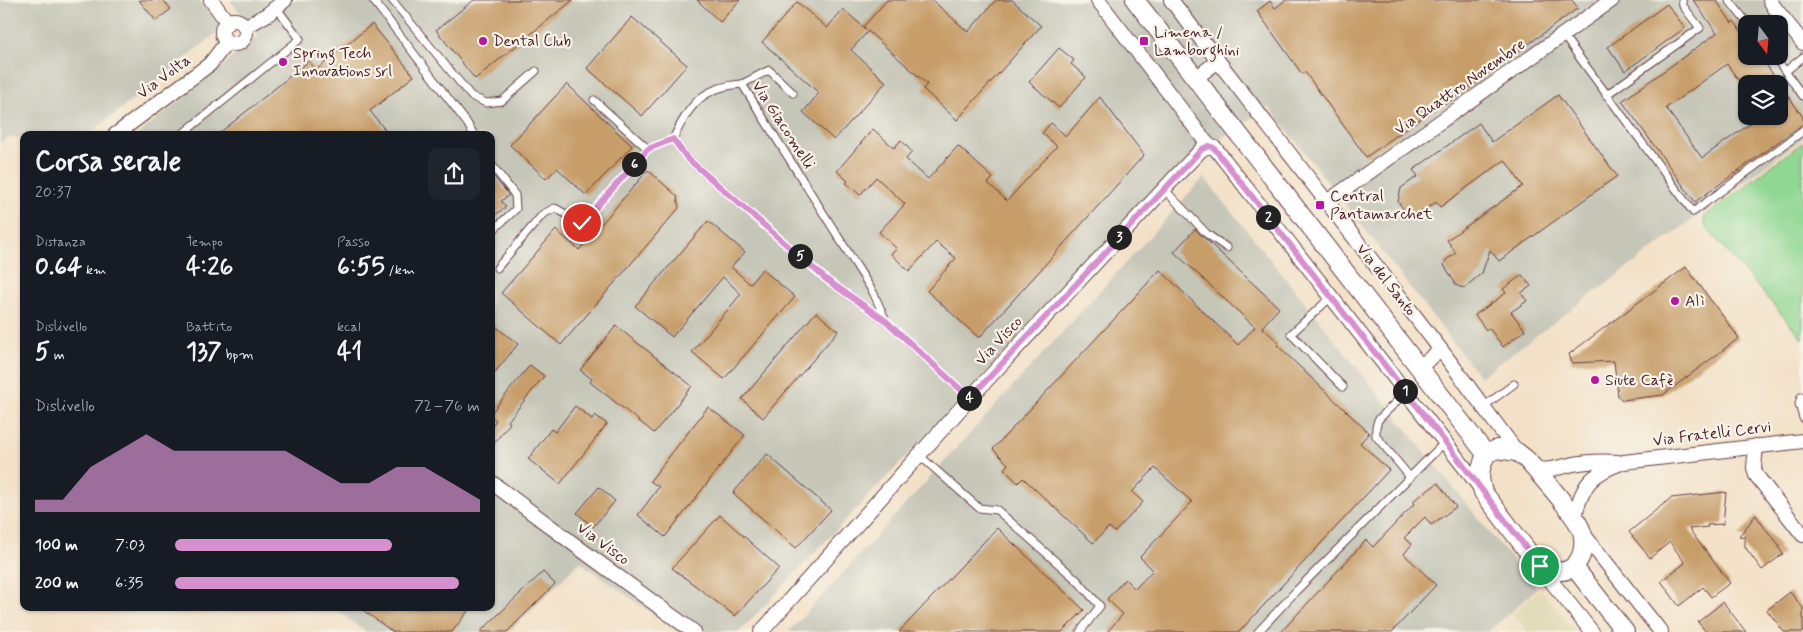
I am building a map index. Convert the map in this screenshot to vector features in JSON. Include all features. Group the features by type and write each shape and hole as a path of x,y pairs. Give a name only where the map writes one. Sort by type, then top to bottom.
{"street":[{"path":"211,0 228,23"},
{"path":"1098,0 1209,146 1214,148 1592,632"},
{"path":"1135,0 1486,454"},
{"name":"Via del Santo","path":"1171,0 1441,350 1516,452 1526,458 1661,632"},
{"name":"Via Quattro Novembre","path":"1327,202 1612,0"},
{"path":"1770,0 1774,8 1803,43"},
{"name":"Via Volta","path":"120,131 210,64 227,42 236,44 244,40 245,26 281,4"},
{"path":"227,42 223,32 228,23 237,21 245,26"},
{"path":"1196,78 1218,61"},
{"name":"Via Visco","path":"761,632 970,398 1164,189 1202,149 1209,146"},
{"path":"1419,367 1441,350"},
{"name":"Via Fratelli Cervi","path":"1534,468 1548,470 1601,461 1624,462 1803,441"},
{"path":"1756,446 1754,468 1756,475 1803,535"},
{"path":"1483,492 1479,477 1486,454 1497,449 1516,452"},
{"name":"Via Fratelli Cervi","path":"1578,525 1579,497 1585,486 1598,473 1624,462"},
{"name":"Via Visco","path":"495,485 694,632"},
{"path":"1540,566 1550,571 1562,571 1574,567 1580,559 1582,550 1578,525"},
{"path":"1574,567 1625,632"}],"lane":[{"path":"373,0 472,131"},
{"path":"392,0 471,96 486,103 502,101 536,71"},
{"path":"1606,95 1700,28 1683,6 1682,0"},
{"path":"1729,0 1741,15"},
{"path":"186,131 300,39 281,4"},
{"path":"1564,35 1693,212 1803,131"},
{"path":"1786,71 1803,57"},
{"path":"1781,65 1803,96"},
{"path":"742,84 769,70 793,93"},
{"name":"Via Giacomelli","path":"886,321 873,292 742,84 724,86 702,96 686,114 673,139 687,158 827,280 886,321 970,398"},
{"path":"594,100 648,149"},
{"path":"498,268 543,214 555,208 582,223 648,149 673,139"},
{"path":"495,169 515,195 516,209 495,228"},
{"path":"1164,189 1207,234 1227,248"},
{"path":"1330,297 1291,334 1342,388"},
{"path":"1483,407 1514,384"},
{"path":"1406,392 1378,420 1376,436 1410,477"},
{"path":"1803,398 1800,397 1799,404 1803,418"},
{"path":"1258,632 1296,591 1445,442"},
{"path":"919,455 979,508 998,510 1077,580 1100,606 1080,632"}],"shaded area":[{"path":"0,0 199,0 222,29 93,131 20,131 20,138 7,138 0,144"},
{"path":"230,0 1803,0 1803,138 1480,377 1269,107 1193,156 739,632 678,632 580,562 509,632 366,632 338,611 495,611 495,131 142,131 259,36"},
{"path":"1204,177 1493,537 1537,588 1488,632 789,632"},
{"path":"1540,589 1576,632 1528,632 1513,614"}],"green space":[{"path":"1803,142 1803,339 1705,226 1704,217"}],"building":[{"path":"139,0 163,0 171,9 156,21"},
{"name":"Dental Club","path":"474,0 573,0 475,79 436,30"},
{"path":"697,0 740,0 720,22"},
{"path":"887,0 932,0 968,32 996,0 1012,0 1041,26 957,120 923,89 927,84 868,31 851,50 886,82 834,140 803,112 819,93 762,42 797,2 827,28 843,9 863,27"},
{"path":"1286,0 1572,0 1578,8 1446,104 1444,102 1366,157 1305,72 1302,74 1257,11 1270,1 1275,8"},
{"path":"1693,0 1716,0 1732,23 1734,21 1738,27 1738,65 1766,65 1773,75 1738,75 1738,80 1727,64 1666,108 1702,158 1748,125 1788,125 1788,96 1803,117 1803,124 1695,202 1622,101 1717,33"},
{"path":"1667,4 1685,28 1625,71 1608,47"},
{"path":"632,17 687,65 642,116 587,68"},
{"path":"372,24 414,76 370,111 386,131 222,131 309,61 316,70"},
{"path":"1059,48 1074,60 1071,64 1086,77 1059,108 1029,82"},
{"path":"567,84 632,146 586,195 557,168 546,179 510,145"},
{"path":"1558,95 1617,176 1499,261 1490,250 1482,273 1464,288 1457,286 1444,265 1446,260 1456,253 1447,240 1523,186 1505,160 1440,207 1436,202 1419,214 1405,211 1398,202 1401,188 1418,176 1413,170 1479,123 1492,142"},
{"path":"1100,97 1144,155 979,338 927,291 956,258 936,242 909,271 891,254 897,249 879,232 905,204 876,177 860,195 846,183 848,181 837,171 873,129 894,148 901,140 912,152 906,159 928,179 958,146 993,178 988,183 1007,201 1057,146 1042,133 1051,123 1066,136"},
{"path":"648,170 677,196 679,208 561,345 501,293 556,230 579,250"},
{"path":"495,178 509,195 501,201 506,207 495,215"},
{"path":"708,221 745,252 731,267 750,284 762,269 795,297 724,379 692,352 741,294 723,277 672,337 635,306"},
{"path":"1195,229 1279,308 1262,327 1279,343 1277,345 1369,433 1360,443 1389,470 1239,632 1107,632 1123,614 1107,599 1125,579 1135,589 1153,570 1140,557 1192,502 1155,468 1132,492 1143,502 1115,532 1109,527 1093,543 1023,478 1018,483 1004,469 1008,464 993,449 1160,270 1238,345 1255,327 1174,252"},
{"name":"Alì","path":"1686,267 1739,338 1663,395 1622,400 1618,396 1614,361 1572,363 1569,354"},
{"path":"1522,275 1531,286 1521,293 1527,301 1511,312 1525,330 1503,347 1489,328 1486,330 1475,315 1506,293 1503,289"},
{"path":"816,312 838,331 763,418 742,399"},
{"path":"495,326 518,344 495,372"},
{"path":"616,326 692,386 654,433 590,382 592,379 580,370"},
{"path":"530,365 544,376 508,421 510,423 495,442 495,408"},
{"path":"575,406 592,419 595,415 607,424 560,484 528,459 551,429 555,432"},
{"path":"708,407 745,435 665,537 638,515 659,487 650,481"},
{"path":"767,454 831,510 796,548 733,493"},
{"path":"1438,483 1456,507 1431,525 1425,517 1404,538 1412,544 1404,554 1436,585 1392,632 1281,632 1366,540 1373,547 1415,503 1413,501"},
{"path":"599,487 615,501 593,527 577,513"},
{"path":"1726,492 1723,524 1689,529 1730,583 1711,597 1703,587 1679,606 1661,581 1685,563 1670,542 1650,558 1629,532 1671,498"},
{"path":"720,515 779,568 735,616 672,568"},
{"path":"1756,515 1780,546 1778,547 1783,554 1762,570 1745,547 1745,537 1739,536"},
{"path":"997,528 1084,610 1062,632 899,632"},
{"path":"543,572 555,584 507,632 480,632"},
{"path":"1790,592 1803,608 1803,632 1784,632 1767,610"},
{"path":"1723,602 1746,632 1706,632 1698,622"},
{"path":"364,611 468,611 452,632 393,632"}],"place":[{"name":"Dental Club","path":"483,41"},
{"name":"Limena / Lamborghini","path":"1144,41"},
{"name":"Spring Tech Innovations srl","path":"283,62"},
{"name":"Central Pantamarchet","path":"1320,205"},
{"name":"Alì","path":"1675,301"},
{"name":"Siute Cafè","path":"1595,380"}],"route":[{"path":"582,223 648,149 673,139 687,158 827,280 886,321 970,398 1164,189 1202,149 1209,146 1214,148 1450,448 1540,566"}]}
